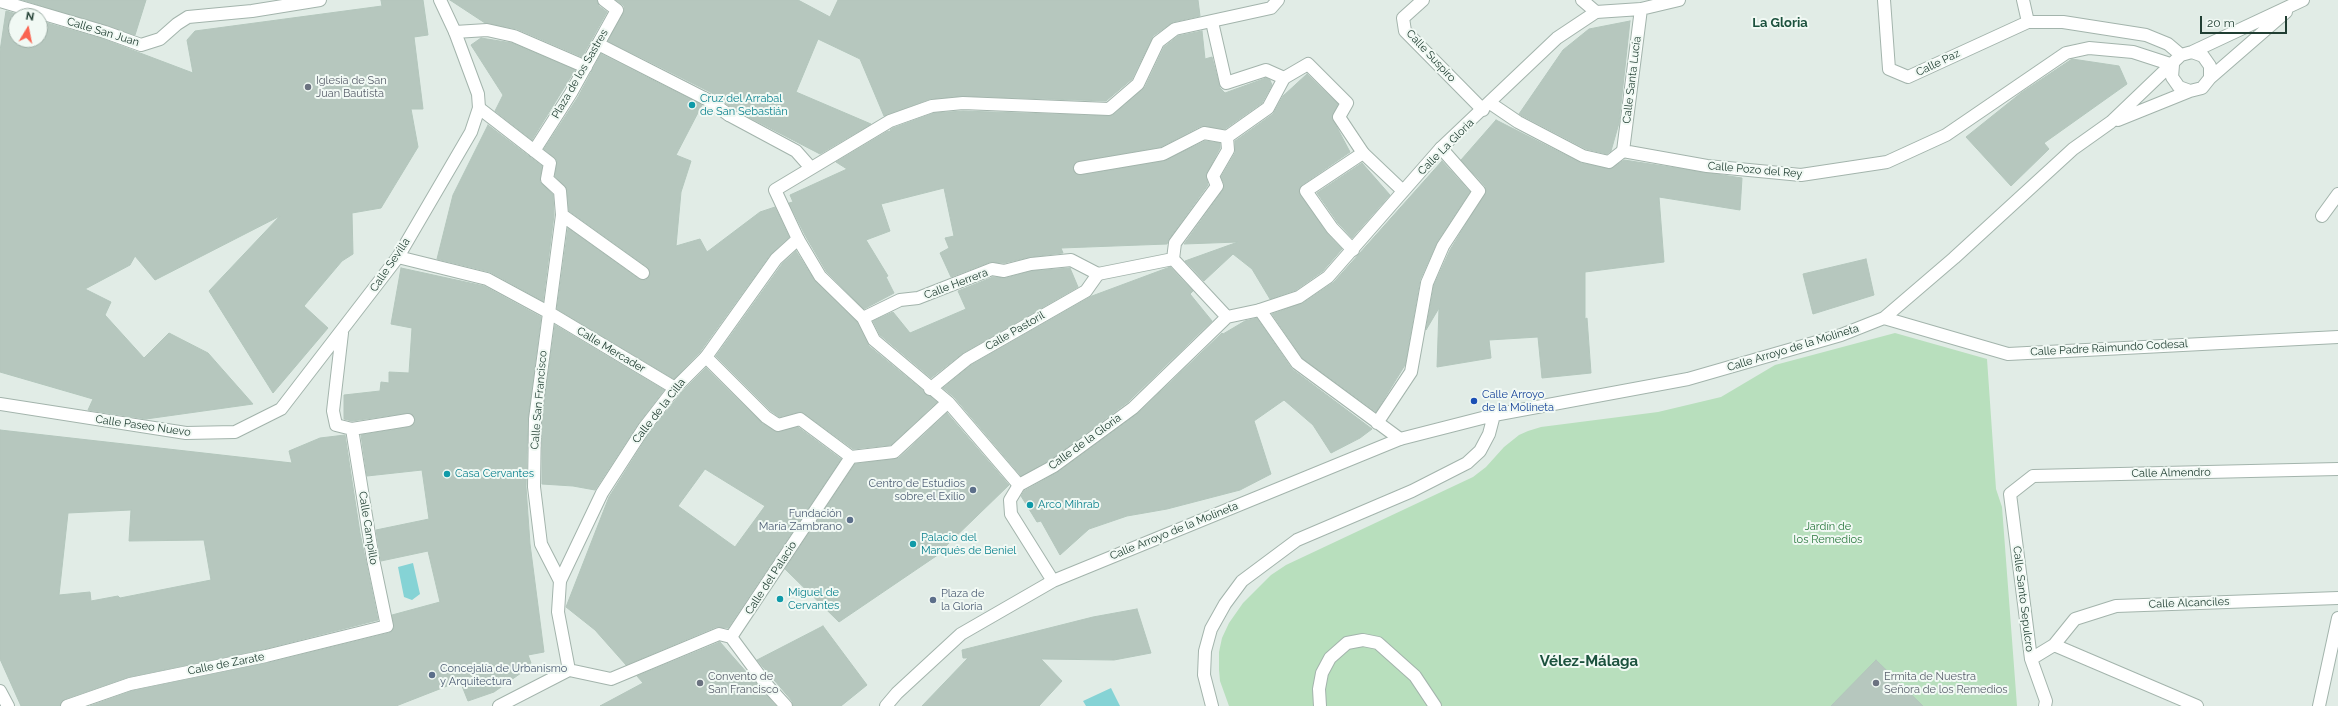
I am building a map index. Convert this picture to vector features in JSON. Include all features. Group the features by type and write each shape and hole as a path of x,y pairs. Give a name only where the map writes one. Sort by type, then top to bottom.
{"street":[{"name":"Calle San Juan","path":"0,1 105,32 141,45 160,39 177,24 188,17 252,11 320,0"},
{"path":"440,0 455,32 478,94 479,108"},
{"name":"Plaza de los Sastres","path":"534,151 586,67 617,10 604,0"},
{"path":"1053,581 1011,514 1010,500 1020,485 948,402 874,340 863,318 820,276 798,239 775,190 890,121 932,106 963,103 1110,109 1138,84 1158,42 1175,28 1212,22 1271,8 1278,0"},
{"name":"Calle Suspiro","path":"1423,0 1403,18 1405,31 1487,106"},
{"path":"1582,0 1596,12"},
{"name":"Calle La Gloria","path":"1226,318 1260,310 1299,297 1328,277 1441,148 1557,38 1596,12 1619,5 1641,10 1679,0"},
{"name":"Calle Paz","path":"1884,0 1889,69 1908,77 2028,22 2063,22 2146,35 2168,44 2182,57"},
{"path":"2023,0 2028,22"},
{"name":"Calle Arroyo de la Molineta","path":"886,706 897,693 961,634 1053,581 1400,439 1494,415 1688,379 1841,335 1884,318 1954,258 2073,149 2111,122 2182,57 2300,1"},
{"name":"Calle Arroyo de la Molineta","path":"2210,78 2300,1"},
{"name":"Calle Santa Lucía","path":"1624,151 1641,10"},
{"path":"1212,22 1226,83 1266,70 1284,78"},
{"path":"455,32 487,30 514,36 586,67"},
{"path":"598,44 708,100 729,115 796,151 811,168"},
{"name":"Calle Pozo del Rey","path":"1624,151 1707,166 1801,175 1887,162 1946,135 2066,53 2089,48 2182,57"},
{"path":"2203,56 2210,66 2210,78 2202,88 2190,91 2179,87 2172,77 2182,57 2203,56"},
{"path":"1080,168 1163,154 1204,133 1227,137 1268,108 1284,78 1308,64 1347,103 1339,117 1363,153 1403,191"},
{"name":"Calle Arroyo de la Molineta","path":"2111,122 2190,91"},
{"path":"1487,106 1583,156 1608,162 1624,151"},
{"name":"Calle San Francisco","path":"479,108 550,163 547,179 560,191 562,215 535,419 534,486 541,544 560,581"},
{"name":"Calle Sevilla","path":"281,409 342,333 398,257 471,132 479,108"},
{"path":"1226,318 1173,259 1175,243 1217,186 1213,176 1228,150 1227,137"},
{"path":"1377,423 1411,372 1427,283 1443,246 1479,191 1441,148"},
{"path":"1352,250 1332,228 1306,191 1363,153"},
{"path":"2322,216 2338,194"},
{"path":"562,215 643,273"},
{"name":"Calle de la Cilla","path":"560,581 602,492 644,428 675,388 706,357 776,258 798,239"},
{"name":"Calle Mercader","path":"398,257 487,279 548,312 675,388"},
{"path":"1098,274 1173,259"},
{"name":"Calle Herrera","path":"863,318 900,300 918,298 992,269 1004,272 1030,264 1071,260 1098,274"},
{"name":"Calle Pastoril","path":"930,388 967,359 1086,291 1098,274"},
{"path":"1260,310 1297,363 1400,439"},
{"name":"Calle de la Gloria","path":"1020,485 1054,466 1133,408 1226,318"},
{"name":"Calle Padre Raimundo Codesal","path":"1884,318 2008,354 2338,337"},
{"path":"342,333 333,411 336,425 352,429 408,420"},
{"path":"706,357 766,417 778,425 800,419 851,457 894,452 948,402"},
{"name":"Calle Paseo Nuevo","path":"0,404 186,433 235,432 281,409"},
{"path":"1212,706 1204,676 1207,644 1211,629 1225,604 1242,581 1297,540 1412,491 1467,463 1480,451 1489,434 1494,415"},
{"name":"Calle Campillo","path":"352,429 373,559 387,626"},
{"name":"Calle del Palacio","path":"731,637 851,457"},
{"name":"Calle Almendro","path":"2010,494 2033,476 2338,468"},
{"name":"Calle Santo Sepulcro","path":"2010,494 2031,659 2048,704"},
{"path":"560,581 558,612 569,670"},
{"name":"Calle Alcanciles","path":"2031,659 2054,645 2075,619 2116,606 2338,598"},
{"path":"2319,706 2338,618"},
{"name":"Calle de Zarate","path":"67,706 130,684 266,656 387,626"},
{"path":"505,705 569,670 611,680 719,634 731,637 765,683 786,706"},
{"path":"1320,706 1319,689 1322,673 1330,658 1347,644 1363,640 1378,643 1415,676 1435,706"},
{"path":"2054,645 2197,706"},
{"path":"0,691 8,706"}],"green space":[{"name":"Jardín de los Remedios","path":"1895,333 1987,359 1996,489 2002,507 2017,706 1229,706 1220,681 1219,652 1222,638 1229,623 1243,603 1271,575 1286,565 1473,477 1486,467 1504,447 1519,435 1528,431 1541,427 1658,412 1721,397 1775,365"}],"water":[{"path":"413,563 420,594 412,600 404,597 398,567"},
{"path":"1111,688 1120,706 1086,706 1083,701"}],"building":[{"path":"23,0 146,0 135,35"},
{"path":"381,0 423,0 428,35 414,37 423,109 411,109 418,147 381,208 352,213 353,254 342,261 304,306 328,328 273,393 209,291 280,216 155,280 135,256 130,265 85,289 111,302 105,315 144,358 169,333 208,353 253,404 146,419 88,410 93,399 0,372 0,51 6,11 8,12 8,48 48,48 48,23 103,39 193,73 187,40 195,31 382,6"},
{"path":"450,0 597,0 599,6 607,12 582,57 517,29 485,23"},
{"path":"616,0 798,0 830,17 838,0 1198,0 1200,16 1173,22 1153,36 1132,79 1106,101 962,96 930,99 884,116 860,59 818,39 796,92 871,124 820,154 733,109 712,93 608,41 624,11 624,6"},
{"path":"1630,21 1619,123 1611,151 1607,154 1586,149 1519,114 1563,50 1589,29"},
{"path":"1202,31 1205,59 1212,57 1220,88 1225,93 1266,78 1270,80 1272,85 1262,103 1225,129 1201,126 1161,147 1079,161 1073,166 1075,173 1081,175 1164,161 1205,141 1220,143 1220,148 1206,175 1208,185 1169,239 1167,244 1061,248 1063,253 1030,257 1004,263 990,262 951,277 940,253 949,248 945,238 954,236 944,188 881,204 890,231 866,240 888,276 886,277 894,293 864,309 826,271 805,235 789,203 793,202 790,195 847,169 836,162 888,131 891,132 890,130 893,128 934,113 963,111 1113,115 1145,87 1164,47 1178,36"},
{"path":"481,38 512,43 575,70 532,140 495,111 503,95 471,45"},
{"path":"601,54 702,105 676,155 691,161 681,192 676,246 700,239 707,252 760,212 775,207 789,237 770,255 700,352 674,379 557,309 568,228 639,279 646,280 650,274 647,267 569,211 567,190 555,176 557,160 544,149 578,97"},
{"path":"2072,59 2119,66 2127,84 2044,143 2049,149 2011,186 1966,137 2021,93"},
{"path":"1307,74 1338,104 1332,118 1350,152 1302,185 1299,192 1326,232 1342,249 1323,271 1296,290 1270,299 1252,269 1233,254 1204,281 1185,261 1238,242 1184,244 1223,190 1224,184 1221,177 1235,153 1235,141 1273,114 1283,96"},
{"path":"1496,120 1581,163 1610,169 1624,160 1742,178 1740,210 1659,197 1664,262 1585,272 1585,319 1587,318 1591,373 1542,378 1538,337 1489,340 1491,358 1437,367 1439,308 1426,330 1434,285 1450,250 1486,191 1485,186 1461,160"},
{"path":"488,125 542,166 540,182 553,195 554,215 543,301 490,272 437,259 453,195"},
{"path":"1442,161 1470,192 1437,242 1420,280 1405,365 1376,412 1302,358 1272,314 1303,303 1334,282"},
{"path":"1362,163 1390,195 1352,238 1338,223 1317,193"},
{"path":"796,251 815,281 857,322 869,346 937,402 891,445 853,449 802,412 779,417 771,411 716,356 782,264"},
{"path":"1866,259 1874,295 1813,314 1803,274"},
{"path":"1170,267 1193,291 1190,294 1212,321 1128,402 1050,460 1021,476 954,397 943,388 971,365 1092,296"},
{"path":"401,268 484,286 541,317 528,418 526,487 530,544 544,652 528,655 531,663 518,669 521,673 494,692 468,701 460,681 396,706 90,706 132,691 268,663 389,633 394,628 392,615 440,602 428,551 381,561 376,530 429,519 422,470 367,476 361,435 410,427 415,422 414,416 407,413 352,421 344,419 344,395 380,391 381,382 389,383 389,372 409,373 412,328 391,324"},
{"path":"1070,268 1078,287 963,353 931,378 880,335 873,321 893,312 910,333 966,309 958,291 993,277 1006,278 1032,271"},
{"path":"1257,318 1292,369 1372,429 1360,438 1331,453 1313,425 1284,400 1254,421 1271,474 1240,490 1167,509 1127,516 1089,529 1060,555 1041,521 1037,522 1021,496 1024,491 1058,472 1137,414 1222,333 1223,334 1245,321"},
{"path":"555,325 664,390 638,424 595,490 573,486 542,484 542,420"},
{"path":"706,368 762,423 777,432 798,427 841,459 728,628 716,627 626,665 595,630 566,607 609,497 650,432 681,393","holes":["705,469 765,506 735,547 678,506"]},
{"path":"947,413 1009,485 946,546 948,548 839,622 785,569 855,464 899,458"},
{"path":"0,430 292,463 289,451 320,438 345,435 360,533 378,620 264,649 128,677 65,699 60,706 21,706 0,659","holes":["131,510 129,541 204,540 211,580 120,598 118,596 91,601 90,592 59,595 68,513"]},
{"path":"1137,609 1151,653 1114,660 1041,659 1062,681 1039,706 922,706 968,658 963,658 962,650 1093,617"},
{"path":"823,626 867,685 841,706 793,706 792,701 757,660"},
{"name":"Convento de San Francisco","path":"720,642 776,706 600,706 643,683 637,676"},
{"name":"Ermita de Nuestra Señora de los Remedios","path":"1876,660 1923,706 1831,706"}],"place":[{"name":"Iglesia de San Juan Bautista","path":"308,87"},
{"name":"Cruz del Arrabal de San Sebastián","path":"692,105"},
{"name":"Calle Arroyo de la Molineta","path":"1474,401"},
{"name":"Casa Cervantes","path":"447,474"},
{"name":"Centro de Estudios sobre el Exilio","path":"973,490"},
{"name":"Arco Mihrab","path":"1030,505"},
{"name":"Fundación María Zambrano","path":"850,520"},
{"name":"Palacio del Marqués de Beniel","path":"913,544"},
{"name":"Miguel de Cervantes","path":"780,599"},
{"name":"Plaza de la Gloria","path":"933,600"},
{"name":"Concejalía de Urbanismo y Arquitectura","path":"432,675"},
{"name":"Convento de San Francisco","path":"700,683"},
{"name":"Ermita de Nuestra Señora de los Remedios","path":"1876,683"}],"district":[{"name":"La Gloria","path":"1780,23"},
{"name":"Vélez-Málaga","path":"1589,661"}]}
